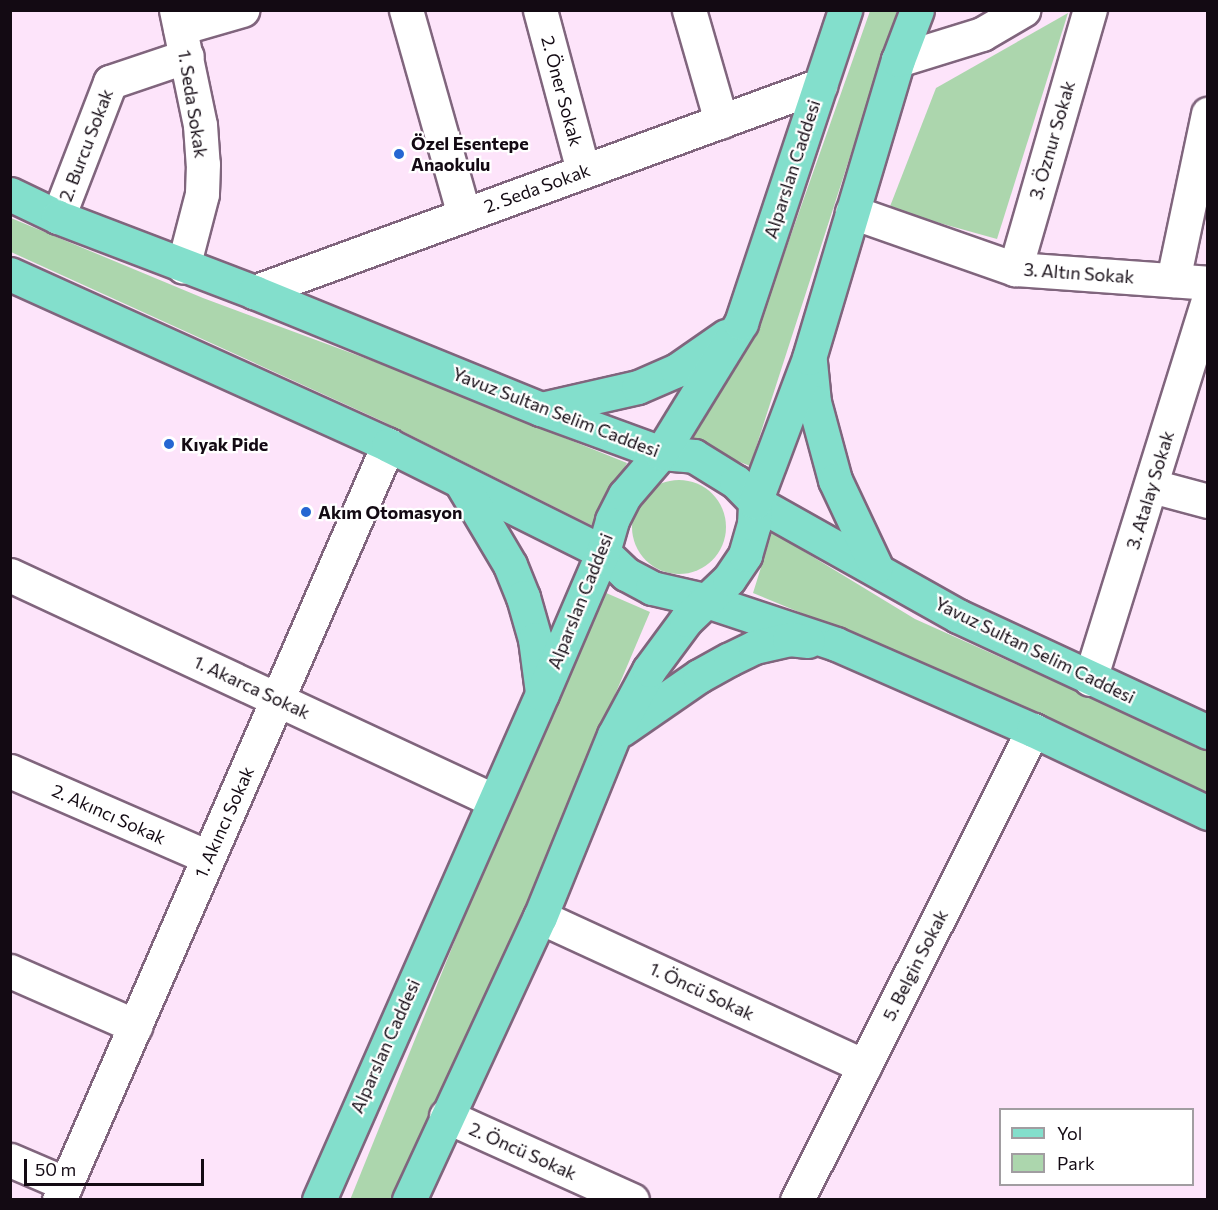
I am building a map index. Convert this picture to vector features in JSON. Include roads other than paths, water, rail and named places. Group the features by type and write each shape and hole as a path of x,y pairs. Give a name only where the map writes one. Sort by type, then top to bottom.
{"main road":[{"name":"Alparslan Caddesi","path":"319,1200 493,800 542,694 603,552 612,520 625,495 661,453 741,322 845,10"},
{"path":"409,1200 540,917 614,735 649,670 704,600 729,579 745,555 754,524 755,502 809,358 898,60 916,10"},
{"name":"Yavuz Sultan Selim Caddesi","path":"10,194 58,217 183,267 255,292 542,409 661,453 694,456 736,482 755,502 876,567 958,616 1208,732"},
{"path":"10,274 388,445 462,484 603,552 626,574 652,588 704,600 836,644 1034,730 1208,813"},
{"path":"542,409 639,387 702,354 741,322"},
{"path":"809,358 814,402 829,461 876,567"},
{"path":"462,484 506,557 523,597 535,639 542,694"},
{"path":"614,735 699,676 755,647 789,639 836,644"}],"street":[{"path":"181,31 242,10"},
{"path":"406,10 464,215"},
{"name":"2. Öner Sokak","path":"540,10 583,171"},
{"path":"689,10 721,121"},
{"path":"898,60 982,34 1023,10"},
{"name":"3. Öznur Sokak","path":"1015,269 1090,10"},
{"name":"2. Burcu Sokak","path":"58,217 110,82 181,31"},
{"name":"1. Seda Sokak","path":"181,31 200,125 202,194 183,267"},
{"name":"2. Seda Sokak","path":"255,292 820,85"},
{"path":"1173,280 1208,114"},
{"name":"3. Altın Sokak","path":"852,212 1015,269 1208,283"},
{"name":"3. Atalay Sokak","path":"1090,679 1152,486 1208,300"},
{"name":"1. Akıncı Sokak","path":"62,1192 388,445"},
{"path":"1152,486 1208,501"},
{"name":"1. Akarca Sokak","path":"10,575 493,800"},
{"name":"5. Belgin Sokak","path":"797,1200 1034,730"},
{"name":"2. Akıncı Sokak","path":"10,771 208,857"},
{"name":"1. Öncü Sokak","path":"540,917 864,1066"},
{"path":"10,971 135,1026"},
{"name":"2. Öncü Sokak","path":"446,1116 620,1197"},
{"path":"10,1160 62,1192"}],"place":[{"name":"Özel Esentepe Anaokulu","path":"399,154"},
{"name":"Kıyak Pide","path":"169,444"},
{"name":"Akım Otomasyon","path":"306,512"}]}
